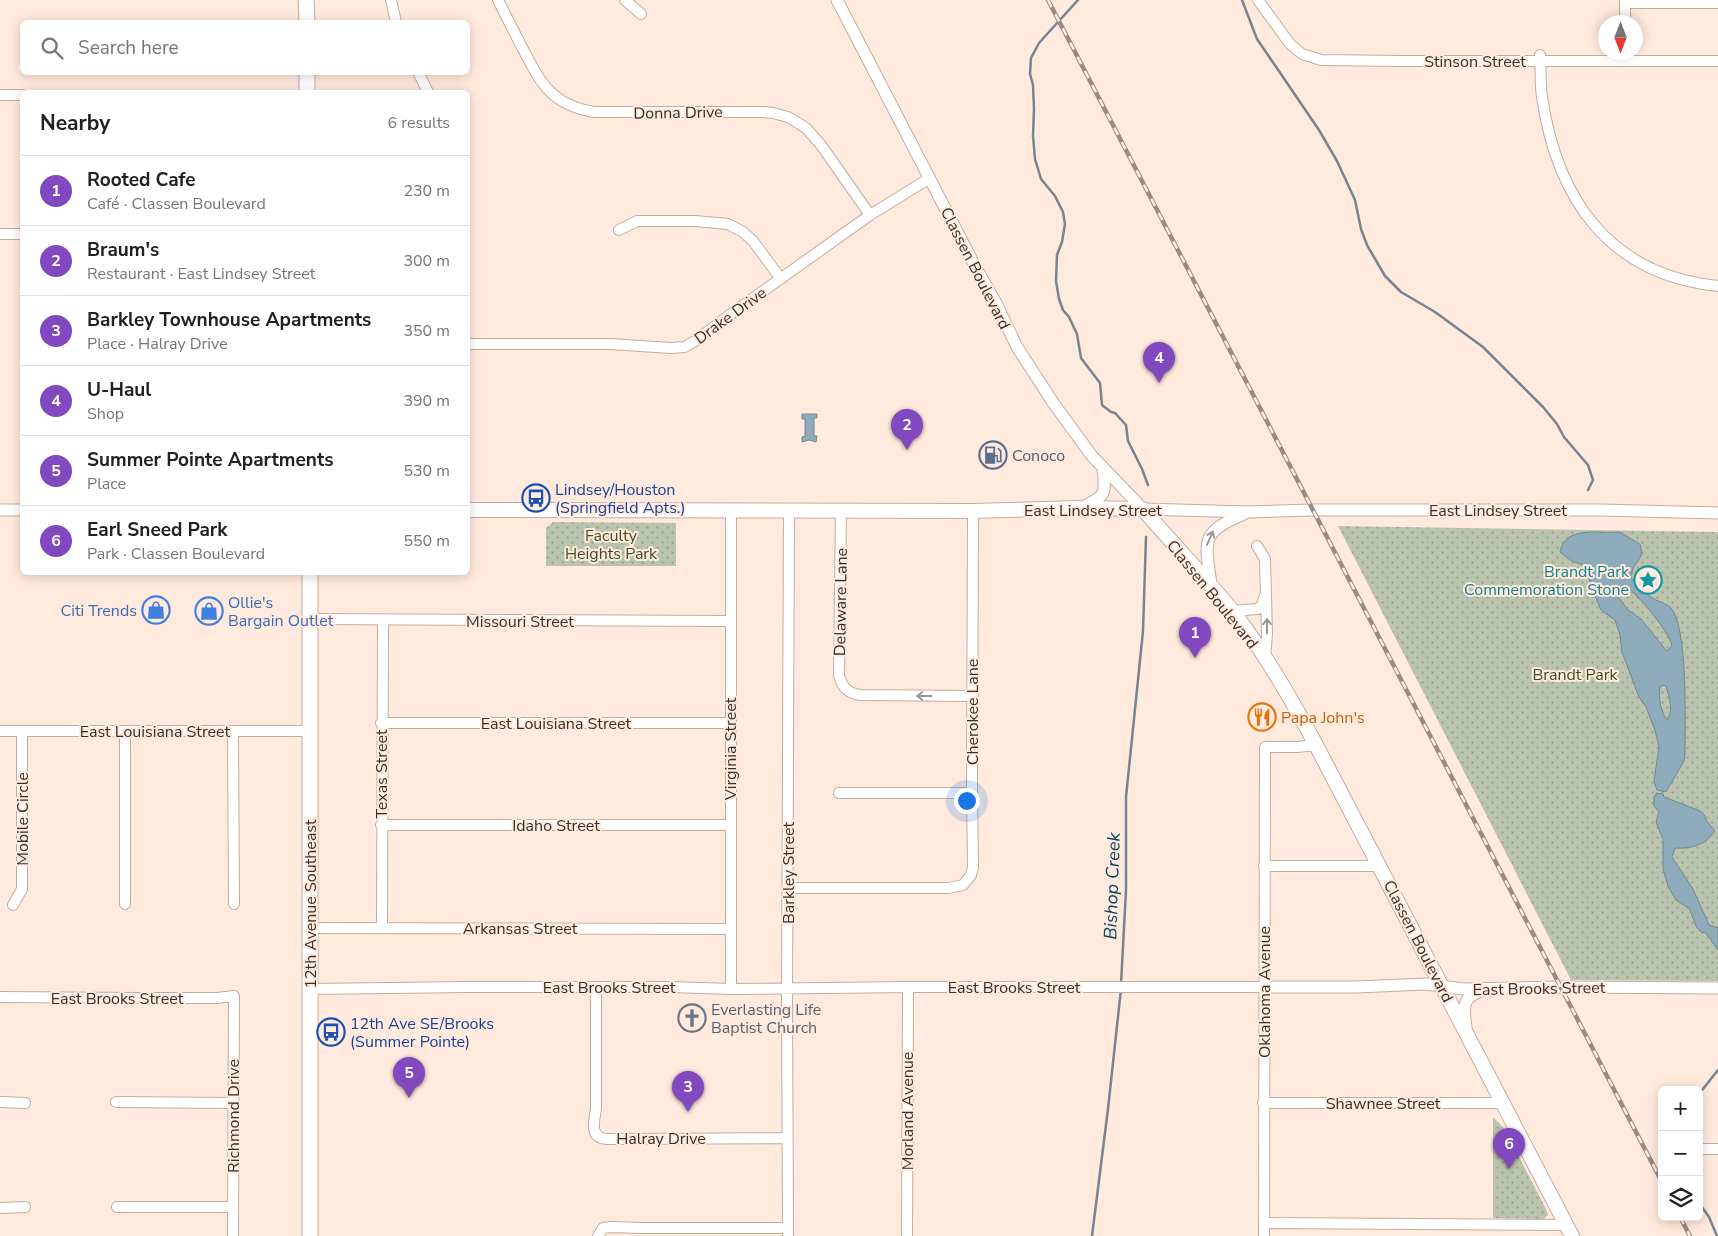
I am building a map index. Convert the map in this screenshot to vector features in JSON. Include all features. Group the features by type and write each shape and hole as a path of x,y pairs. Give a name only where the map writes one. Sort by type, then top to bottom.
{"main road":[{"path":"306,0 307,20"},
{"path":"307,75 307,90"},
{"name":"East Lindsey Street","path":"470,510 731,509 973,511 1080,508 1143,509"},
{"name":"Classen Boulevard","path":"1143,509 1232,611 1290,697 1380,866 1569,1231"},
{"name":"12th Avenue Southeast","path":"310,575 310,1236"}],"street":[{"path":"392,0 396,20"},
{"name":"Donna Drive","path":"498,0 540,81 555,98 584,111 604,113 744,111 780,114 806,128 821,145 870,215"},
{"path":"625,0 641,14"},
{"name":"Classen Boulevard","path":"837,0 996,303 1017,347 1034,376 1072,430 1103,468 1143,509"},
{"name":"Stinson Street","path":"1258,0 1290,44 1302,54 1315,59 1342,61 1598,57"},
{"path":"1625,15 1625,1 1718,3"},
{"name":"Stinson Street","path":"1643,57 1718,61"},
{"path":"1540,58 1541,95 1549,138 1566,183 1583,211 1613,244 1646,266 1685,282 1718,286"},
{"path":"420,75 427,90"},
{"path":"0,95 20,95"},
{"name":"Drake Drive","path":"470,344 610,344 671,348 685,347 870,215 930,178"},
{"path":"619,230 637,222 695,221 728,224 753,240 781,279"},
{"path":"0,234 20,234"},
{"path":"1080,508 1097,499 1103,493 1105,487 1103,468"},
{"name":"Virginia Street","path":"731,509 731,989"},
{"name":"East Lindsey Street","path":"1143,509 1248,512 1313,510 1601,510 1718,513"},
{"path":"0,510 20,510"},
{"name":"Barkley Street","path":"788,1232 789,510"},
{"name":"Delaware Lane","path":"841,510 839,675 844,687 853,694 866,696 973,696"},
{"name":"Cherokee Lane","path":"788,888 949,888 964,885 971,875 973,868 973,511"},
{"path":"1210,585 1206,550 1209,539 1217,527 1248,512"},
{"path":"1257,546 1265,559 1267,639 1265,658"},
{"path":"1232,611 1258,609 1262,605 1265,594"},
{"name":"Missouri Street","path":"310,619 731,621"},
{"name":"Texas Street","path":"382,928 381,723 383,620"},
{"name":"East Louisiana Street","path":"381,723 730,723"},
{"name":"East Louisiana Street","path":"0,731 310,731"},
{"name":"Mobile Circle","path":"13,905 22,888 22,731"},
{"path":"125,731 125,904"},
{"path":"233,731 234,904"},
{"name":"Oklahoma Avenue","path":"1264,1236 1265,747 1297,747 1316,744"},
{"path":"839,793 972,793"},
{"name":"Idaho Street","path":"382,825 731,826"},
{"path":"1264,866 1380,866"},
{"name":"Arkansas Street","path":"310,928 730,929"},
{"path":"1412,985 1427,977 1428,959"},
{"name":"East Brooks Street","path":"310,989 1356,987 1412,985 1464,989 1561,987 1718,988"},
{"name":"Halray Drive","path":"596,987 594,1131 597,1137 607,1139 787,1138"},
{"name":"Morland Avenue","path":"906,1236 908,987"},
{"path":"1466,1032 1465,1004 1475,993 1485,989"},
{"name":"East Brooks Street","path":"0,996 197,998 234,996"},
{"name":"Richmond Drive","path":"233,1236 234,996"},
{"path":"0,1102 25,1103"},
{"path":"116,1102 233,1103"},
{"name":"Shawnee Street","path":"1263,1103 1503,1103"},
{"path":"1703,1149 1718,1149"},
{"path":"0,1208 25,1207"},
{"path":"117,1207 234,1207"},
{"path":"1264,1223 1500,1225 1569,1231"},
{"path":"1500,1225 1500,1236"},
{"path":"598,1236 603,1228 611,1227 788,1232"}],"green space":[{"name":"Faculty Heights Park","path":"553,522 676,523 676,566 546,566 546,528"},
{"name":"Brandt Park","path":"1338,526 1718,532 1718,981 1571,980"},
{"path":"1493,1117 1504,1128 1546,1209 1548,1215 1544,1219 1493,1218"}],"water":[{"path":"802,414 817,414 817,418 814,418 816,442 809,440 802,442 802,437 805,436 805,419 802,419"},
{"path":"1619,532 1640,544 1641,556 1633,568 1631,578 1647,595 1671,608 1676,618 1680,635 1685,699 1685,753 1684,761 1666,792 1657,790 1654,781 1659,747 1655,730 1646,707 1639,697 1622,652 1620,635 1615,620 1601,610 1592,589 1586,566 1572,561 1560,552 1563,543 1576,534","holes":["1624,585 1644,603 1666,632 1672,646 1667,651 1641,619 1627,609 1618,596 1617,590","1663,685 1666,686 1670,703 1670,712 1667,720 1660,700 1659,691"]},
{"path":"1656,793 1663,794 1664,797 1700,811 1715,831 1703,843 1687,848 1675,848 1672,857 1693,889 1709,925 1718,928 1718,950 1706,933 1701,932 1697,928 1689,908 1676,900 1668,886 1663,869 1663,839 1656,822 1659,812 1654,806 1654,796 1656,796"}],"waterway":[{"name":"Bishop Creek","path":"1078,0 1039,43 1031,58 1030,74 1033,85 1035,159 1041,179 1055,196 1063,212 1065,224 1062,242 1057,255 1056,281 1059,299 1077,334 1081,358 1100,383 1102,405 1115,413 1126,425 1128,441 1148,485"},
{"path":"1242,0 1257,39 1319,130 1337,161 1355,200 1361,229 1367,245 1385,276 1401,292 1435,312 1483,347 1543,407 1557,424 1564,437 1588,465 1593,480 1588,490"},
{"name":"Bishop Creek","path":"1121,984 1126,890 1126,797 1143,631 1146,537"},
{"name":"Bishop Creek","path":"1092,1236 1121,989"},
{"path":"1703,1089 1718,1070"},
{"path":"1703,1209 1709,1217 1717,1236"}],"railway":[{"path":"1048,0 1659,1176"},
{"path":"1682,1221 1690,1236"}],"place":[{"name":"U-Haul","path":"1159,383"},
{"name":"Braum's","path":"907,450"},
{"name":"Conoco","path":"993,455"},
{"name":"Lindsey/Houston (Springfield Apts.)","path":"536,498"},
{"name":"Brandt Park Commemoration Stone","path":"1648,580"},
{"name":"Citi Trends","path":"156,610"},
{"name":"Ollie's Bargain Outlet","path":"209,611"},
{"name":"Rooted Cafe","path":"1195,658"},
{"name":"Papa John's","path":"1262,717"},
{"name":"Everlasting Life Baptist Church","path":"692,1018"},
{"name":"12th Ave SE/Brooks (Summer Pointe)","path":"331,1032"},
{"name":"Summer Pointe Apartments","path":"409,1098"},
{"name":"Barkley Townhouse Apartments","path":"688,1112"},
{"name":"Earl Sneed Park","path":"1509,1169"}]}
